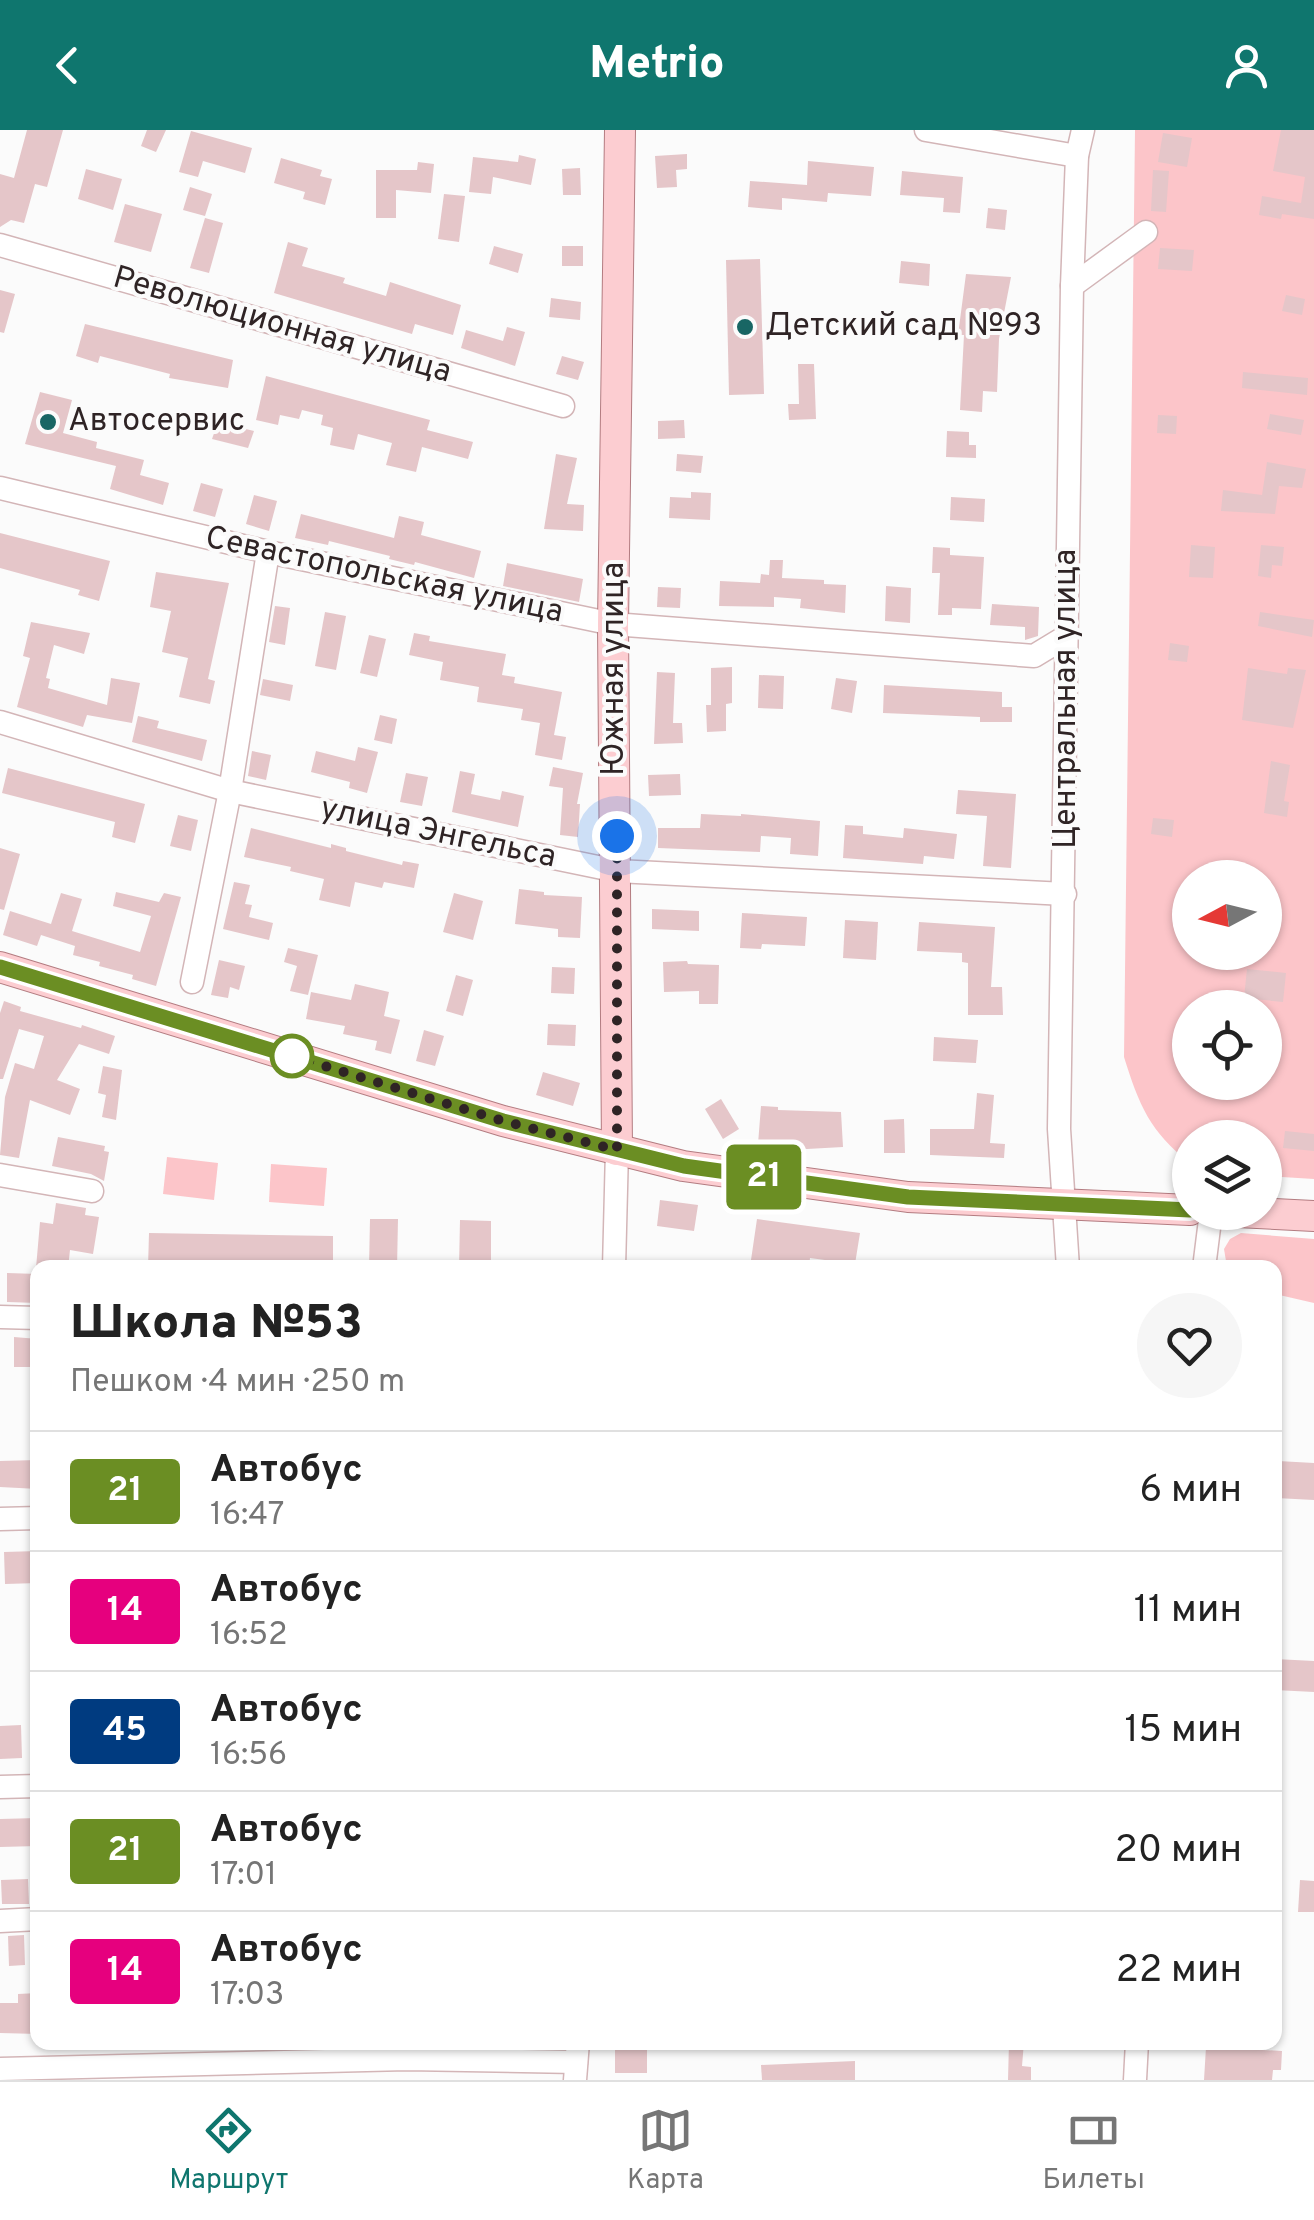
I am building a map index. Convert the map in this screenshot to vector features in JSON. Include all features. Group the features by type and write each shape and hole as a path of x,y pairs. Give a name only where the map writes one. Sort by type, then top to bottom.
{"main road":[{"name":"Южная улица","path":"617,1150 613,624 620,130"},
{"path":"0,967 503,1121 684,1166 908,1197 1172,1209"},
{"path":"1282,1214 1314,1216"}],"street":[{"path":"926,130 1077,156"},
{"name":"Центральная улица","path":"1067,1260 1059,1130 1072,286 1077,156 1082,130"},
{"path":"1072,286 1146,232"},
{"name":"Революционная улица","path":"0,245 563,406"},
{"name":"Севастопольская улица","path":"0,488 268,552 613,624 1034,656 1067,636"},
{"path":"192,982 230,791 268,552"},
{"name":"улица Энгельса","path":"0,722 230,791 617,871 1065,894"},
{"name":"Южная улица","path":"614,1260 617,1150"},
{"path":"0,1174 92,1192"},
{"path":"1205,1260 1209,1230"},
{"path":"0,1318 30,1318"},
{"path":"0,1519 30,1518"},
{"path":"0,1786 30,1786"},
{"path":"0,1921 30,1919"},
{"path":"1136,2080 1137,2050"},
{"path":"0,2069 407,2059 576,2061"}],"shaded area":[{"path":"1135,130 1314,130 1314,1179 1282,1177 1282,1120 1172,1120 1172,1148 1155,1128 1124,1057"},
{"path":"167,1157 218,1163 214,1200 163,1194"},
{"path":"271,1164 327,1168 324,1206 269,1202"},
{"path":"1241,1233 1314,1239 1314,1303 1282,1296 1282,1260 1226,1260 1224,1249 1230,1239"}],"building":[{"path":"27,130 63,130 47,187 35,184 24,223 11,220 0,227 0,174 14,178"},
{"path":"147,130 166,130 156,152 141,146"},
{"path":"1281,130 1314,130 1314,219 1259,215 1262,196 1301,203 1305,177 1273,171"},
{"path":"191,131 252,148 245,173 203,161 198,177 179,172"},
{"path":"1163,133 1192,138 1187,167 1158,162"},
{"path":"687,154 687,169 676,170 677,187 657,188 655,156"},
{"path":"519,155 536,159 531,185 493,177 491,194 469,192 473,157 518,162"},
{"path":"281,158 322,170 320,176 332,179 325,205 303,199 305,192 274,183"},
{"path":"808,161 874,167 871,196 828,193 827,202 782,198 782,210 748,207 750,181 807,185"},
{"path":"418,162 434,164 431,193 396,190 396,218 376,218 376,170 417,170"},
{"path":"580,168 581,195 563,195 562,169"},
{"path":"86,169 122,179 113,210 78,199"},
{"path":"1153,170 1169,171 1166,212 1151,211"},
{"path":"902,171 963,177 960,213 943,212 944,198 900,195"},
{"path":"190,187 212,194 205,216 183,210"},
{"path":"444,194 465,196 459,242 438,239"},
{"path":"125,204 162,214 151,252 114,242"},
{"path":"988,208 1007,210 1005,230 986,228"},
{"path":"205,218 223,223 209,273 190,268"},
{"path":"288,242 308,248 302,266 345,278 343,283 386,296 390,282 461,305 453,335 415,324 412,334 274,293"},
{"path":"494,246 523,254 518,273 489,264"},
{"path":"562,246 583,246 583,266 562,266"},
{"path":"1160,248 1194,250 1192,271 1158,269"},
{"name":"Детский сад №93","path":"760,259 764,394 729,395 726,260"},
{"path":"901,261 930,264 929,286 899,283"},
{"path":"966,274 1011,277 999,339 997,392 983,391 982,412 960,410 964,335 958,335"},
{"path":"0,290 15,294 4,333 0,332"},
{"path":"1286,295 1305,299 1302,315 1282,311"},
{"path":"551,298 581,302 580,320 549,317"},
{"path":"85,324 233,360 228,388 169,378 170,374 100,356 98,363 76,356"},
{"path":"507,327 525,332 515,366 461,348 466,330 503,341"},
{"path":"562,356 584,362 578,380 556,374"},
{"path":"798,364 814,364 816,419 789,420 788,404 799,404"},
{"path":"1243,372 1308,378 1307,395 1242,388"},
{"path":"266,376 430,420 427,430 473,442 468,459 422,447 416,472 386,465 392,443 358,434 354,450 330,445 333,428 321,425 323,415 302,410 299,419 280,415 278,425 256,420"},
{"path":"40,392 72,400 63,433 97,442 96,448 144,460 140,475 169,483 163,505 110,489 116,466 25,444"},
{"path":"1270,414 1304,420 1301,435 1267,429"},
{"path":"1158,415 1177,416 1176,434 1157,433"},
{"path":"684,420 685,438 658,439 658,421"},
{"path":"218,422 254,431 248,448 212,439"},
{"path":"947,431 969,432 969,445 976,445 976,458 946,457"},
{"path":"556,454 577,458 567,504 584,505 583,531 544,529"},
{"path":"677,454 703,456 701,473 676,471"},
{"path":"1267,462 1306,469 1302,488 1279,486 1275,514 1221,511 1223,490 1262,495"},
{"path":"201,483 223,489 215,517 193,511"},
{"path":"691,492 711,493 710,520 669,518 670,497 691,498"},
{"path":"254,495 277,501 269,531 246,524"},
{"path":"951,497 985,499 984,522 950,520"},
{"path":"301,514 394,538 399,516 424,522 421,535 481,551 474,578 329,541 328,545 295,538"},
{"path":"0,533 110,561 99,601 78,595 80,590 0,568"},
{"path":"1191,545 1215,547 1213,578 1189,577"},
{"path":"1261,545 1284,547 1282,566 1272,565 1271,578 1258,576"},
{"path":"933,547 950,548 950,555 984,557 981,609 952,608 952,615 938,615 940,573 932,573"},
{"path":"770,560 783,560 782,578 846,585 845,613 800,608 801,599 774,597 774,607 719,606 720,581 760,583 761,574 769,575"},
{"path":"507,563 583,579 579,602 503,586"},
{"path":"156,572 229,583 208,679 215,681 210,704 179,697 188,658 162,652 171,611 150,607"},
{"path":"886,586 911,588 910,623 885,621"},
{"path":"658,587 681,588 680,608 657,607"},
{"path":"992,604 1039,607 1038,636 1025,640 1025,627 990,625"},
{"path":"275,606 290,608 285,645 269,642"},
{"path":"325,612 346,616 336,670 315,666"},
{"path":"1260,612 1314,620 1312,637 1258,626"},
{"path":"31,622 90,633 84,654 54,645 46,678 50,679 48,688 107,705 111,678 140,683 132,723 87,715 83,727 17,707 30,658 23,656"},
{"path":"414,633 430,636 429,641 506,654 502,675 515,677 514,683 562,692 554,735 566,737 562,760 535,755 540,723 521,720 523,709 477,702 479,687 440,680 443,662 409,655"},
{"path":"369,635 386,639 377,677 360,673"},
{"path":"1170,643 1189,646 1187,662 1168,660"},
{"path":"732,667 732,703 726,704 726,731 707,732 711,668"},
{"path":"1248,668 1287,674 1288,668 1306,670 1293,728 1242,720"},
{"path":"657,672 675,673 673,723 682,723 683,743 654,744"},
{"path":"759,675 784,676 783,709 758,708"},
{"path":"836,678 857,681 852,713 831,709"},
{"path":"263,679 293,685 290,701 260,695"},
{"path":"884,685 1002,692 1002,707 1012,707 1012,722 883,713"},
{"path":"380,715 397,719 392,744 374,740"},
{"path":"138,716 159,721 157,728 207,740 202,761 132,742"},
{"path":"358,747 378,752 367,793 349,788 350,782 311,772 316,751 355,761"},
{"path":"252,751 271,755 266,780 248,776"},
{"path":"1271,761 1290,765 1284,801 1289,802 1287,817 1264,813"},
{"path":"553,767 583,773 577,804 578,837 560,835 563,788 549,786"},
{"path":"8,768 145,804 135,843 112,837 115,822 2,793"},
{"path":"460,771 475,774 471,794 500,800 502,791 524,796 518,827 452,812"},
{"path":"406,773 428,777 422,806 400,802"},
{"path":"680,774 681,795 649,796 648,775"},
{"path":"958,790 1016,794 1011,868 983,866 987,816 956,814"},
{"path":"701,814 820,821 818,856 790,854 791,838 761,836 760,852 658,848 658,828 700,828"},
{"path":"178,815 198,820 191,851 170,846"},
{"path":"1153,818 1174,820 1172,837 1151,834"},
{"path":"845,825 863,826 863,834 903,838 904,828 957,834 954,859 924,856 923,864 843,858"},
{"path":"251,828 331,848 331,844 402,865 403,861 419,864 414,888 384,882 382,888 355,882 350,907 319,900 324,879 244,857"},
{"path":"0,848 20,854 4,910 0,909"},
{"path":"234,882 250,885 245,904 252,905 249,917 273,923 269,940 223,929"},
{"path":"519,889 582,897 580,938 558,937 558,929 515,924"},
{"path":"116,892 159,902 164,893 181,897 156,986 73,955 75,946 41,935 37,946 3,935 10,911 51,924 61,893 82,899 72,931 140,952 151,916 113,906"},
{"path":"454,893 483,901 473,940 443,932"},
{"path":"652,909 699,911 699,931 652,929"},
{"path":"742,913 807,917 805,946 762,944 761,949 740,948"},
{"path":"845,920 878,922 876,960 843,958"},
{"path":"919,922 995,927 991,987 1002,987 1003,1015 968,1015 968,963 962,962 962,953 917,951"},
{"path":"288,948 318,955 308,995 290,991 297,966 284,962"},
{"path":"219,960 245,966 239,990 230,987 228,998 211,995"},
{"path":"663,962 719,965 718,1004 699,1004 699,991 664,992"},
{"path":"552,967 575,968 574,994 551,993"},
{"path":"1247,970 1286,973 1283,1002 1282,990 1245,990"},
{"path":"456,975 473,980 463,1016 446,1011"},
{"path":"355,984 389,992 384,1016 400,1020 391,1054 375,1050 377,1041 343,1034 345,1026 306,1019 311,992 351,1000"},
{"path":"4,1001 21,1007 20,1011 115,1036 109,1054 79,1044 57,1080 80,1089 70,1115 30,1100 19,1158 0,1155 5,1097 15,1063 34,1069 44,1036 19,1029 0,1079 0,1013"},
{"path":"548,1024 576,1025 575,1046 547,1045"},
{"path":"424,1030 444,1036 435,1066 416,1061"},
{"path":"934,1037 978,1040 976,1063 933,1061"},
{"path":"103,1066 122,1070 116,1120 102,1117 106,1095 98,1093"},
{"path":"543,1072 580,1083 573,1106 536,1095"},
{"path":"977,1093 994,1095 990,1143 1005,1144 1004,1158 930,1155 930,1129 974,1129"},
{"path":"721,1099 739,1129 723,1139 705,1109"},
{"path":"761,1106 841,1112 843,1147 807,1149 758,1144"},
{"path":"904,1119 905,1153 884,1153 884,1120"},
{"path":"1285,1131 1314,1134 1314,1151 1283,1148"},
{"path":"58,1137 105,1146 104,1151 109,1152 104,1181 91,1174 52,1166"},
{"path":"660,1200 698,1205 694,1231 657,1226"},
{"path":"56,1203 86,1208 85,1215 99,1217 93,1254 70,1250 69,1260 37,1260 40,1222 53,1224"},
{"path":"370,1219 398,1219 397,1260 369,1260"},
{"path":"757,1219 860,1233 856,1260 751,1260"},
{"path":"460,1220 491,1221 491,1260 459,1260"},
{"path":"149,1233 333,1236 333,1260 148,1260"},
{"path":"7,1273 30,1274 30,1303 7,1302"},
{"path":"14,1337 30,1338 30,1367 14,1367"},
{"path":"30,1460 30,1489 0,1487 0,1461"},
{"path":"1282,1461 1314,1463 1314,1500 1282,1498"},
{"path":"30,1551 30,1583 5,1584 4,1552"},
{"path":"1282,1659 1314,1661 1314,1692 1282,1690"},
{"path":"21,1725 22,1758 0,1759 0,1726"},
{"path":"30,1818 30,1846 0,1847 0,1819"},
{"path":"28,1879 29,1904 2,1904 1,1880"},
{"path":"1300,1880 1314,1881 1314,1912 1298,1912"},
{"path":"24,1935 25,1965 9,1966 8,1936"},
{"path":"30,1993 30,2034 0,2033 0,2003 18,2003 18,1994"},
{"path":"615,2050 647,2050 647,2073 615,2073"},
{"path":"1009,2050 1023,2050 1022,2066 1031,2067 1031,2080 1008,2080"},
{"path":"1206,2050 1282,2051 1281,2070 1273,2070 1272,2080 1204,2080"},
{"path":"855,2061 855,2080 762,2080 761,2065"}],"bus line":[{"name":"21","path":"0,967 503,1121 684,1166 908,1197 1172,1209"}],"place":[{"name":"Детский сад №93","path":"745,327"},
{"name":"Автосервис","path":"48,422"}],"route":[{"path":"292,1056 503,1121 617,1150 617,836"}]}
